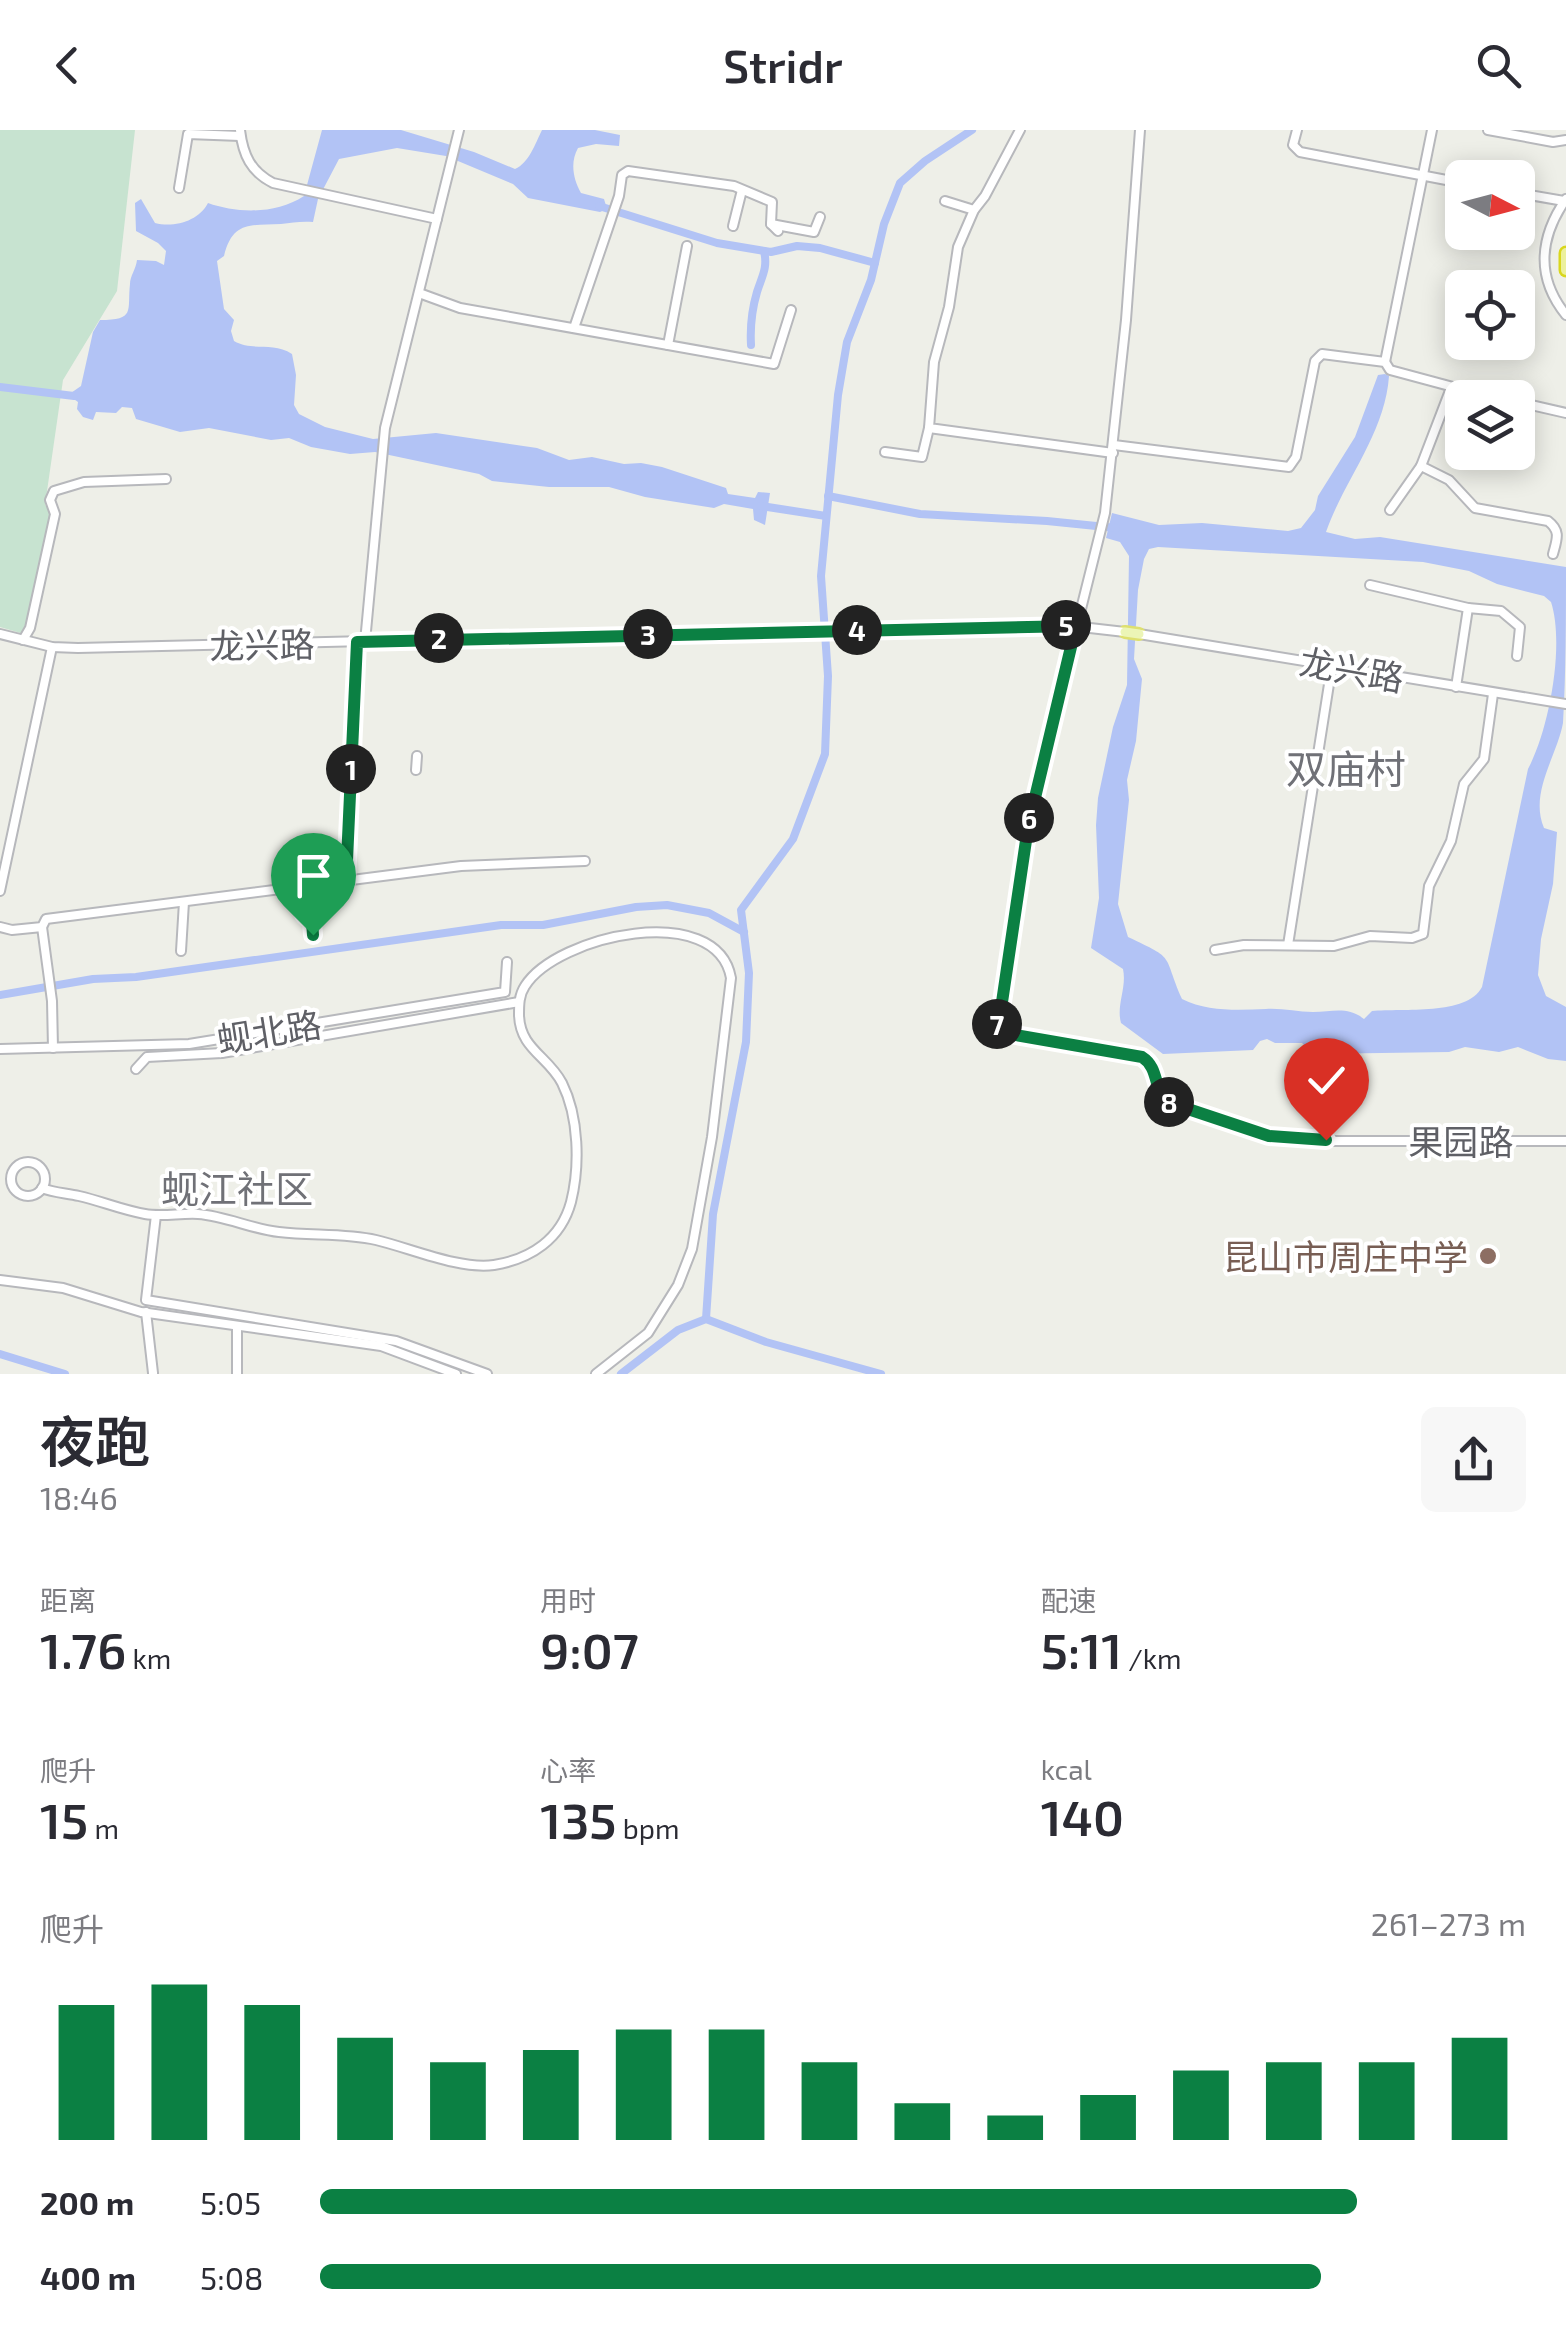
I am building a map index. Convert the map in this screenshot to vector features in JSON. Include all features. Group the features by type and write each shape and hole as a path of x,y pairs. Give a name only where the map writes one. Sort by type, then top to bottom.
{"highway":[{"path":"1566,253 1566,270"}],"main road":[{"path":"1125,632 1138,634"}],"street":[{"path":"885,452 922,457 958,247 974,210 1020,130"},
{"name":"果园路","path":"1140,130 1106,513 1028,827 998,1029 1142,1057 1154,1067 1163,1099 1283,1139 1566,1141"},
{"path":"1297,130 1293,145 1300,152 1445,179"},
{"path":"1432,130 1385,362 1390,370 1445,383"},
{"path":"1488,130 1554,142 1566,140"},
{"path":"179,188 188,134 240,133 251,167 259,176 437,219"},
{"path":"346,882 361,642 385,430 458,134"},
{"path":"574,328 619,196 622,175 628,171 742,190 772,202 775,228 814,232 820,217"},
{"path":"733,226 742,190"},
{"path":"1535,196 1565,200 1548,236 1543,272 1566,314"},
{"path":"945,201 974,210"},
{"path":"668,345 688,246"},
{"path":"419,293 460,308 774,364 791,310"},
{"path":"929,428 1289,467 1296,458 1315,361 1322,354 1385,362"},
{"path":"1390,510 1421,466 1445,404"},
{"path":"1535,406 1566,413"},
{"path":"1421,466 1449,480 1475,508 1548,521 1557,528 1553,554"},
{"path":"23,640 30,628 54,514 50,500 54,491 84,482 166,479"},
{"path":"1370,585 1468,608 1501,611 1520,627 1517,656"},
{"path":"1456,687 1468,608"},
{"name":"龙兴路","path":"0,634 52,646 1076,626 1125,632"},
{"name":"龙兴路","path":"1138,634 1566,704"},
{"path":"0,891 52,646"},
{"path":"1288,945 1332,665"},
{"path":"1215,950 1244,945 1334,946 1370,936 1412,938 1422,934 1429,886 1451,841 1464,784 1484,759 1493,694"},
{"path":"416,770 417,756"},
{"path":"53,1048 52,1001 42,927 46,919 461,866 585,861"},
{"path":"302,888 304,915 312,922 313,935"},
{"path":"181,952 184,902"},
{"path":"0,927 42,927"},
{"path":"0,1191 14,1190 27,1197 42,1188 156,1215 198,1214 233,1218 279,1232 348,1234 482,1266 520,1258 546,1244 562,1225 571,1200 575,1131 562,1082 522,1036 519,1002 528,982 556,956 584,944 646,931 699,940 730,971 712,1137 692,1249 678,1286 652,1328 596,1374"},
{"name":"蚬北路","path":"0,1049 189,1044 505,992 507,962"},
{"path":"136,1069 147,1057 222,1053 519,1002"},
{"path":"14,1190 10,1177 25,1162 32,1162 43,1171 42,1188"},
{"path":"156,1215 146,1300 396,1340 487,1374"},
{"path":"0,1280 64,1288 146,1312 381,1346 456,1374"},
{"path":"146,1312 153,1373"},
{"path":"237,1326 237,1374"}],"green space":[{"path":"0,130 135,130 117,291 63,380 45,505 54,511 31,618 24,634 0,627"}],"water":[{"path":"322,130 401,130 515,169 528,158 542,130 595,130 620,135 619,146 596,144 578,148 574,159 574,176 581,193 604,199 607,209 600,212 528,198 513,184 446,156 397,148 339,159 318,199 313,222 245,227 232,236 224,256 217,261 224,309 234,320 234,341 292,354 296,375 294,405 299,414 325,427 373,439 436,433 537,448 569,460 592,457 662,467 726,488 728,494 755,498 758,492 770,493 765,525 754,520 753,509 724,504 714,508 609,487 549,487 492,481 479,474 375,452 350,454 311,447 289,438 271,440 209,428 180,432 136,419 132,408 122,407 116,413 96,412 93,420 83,417 77,409 78,402 68,395 81,386 93,332 100,320 125,316 137,260 164,265 166,251 136,231 135,203 141,199 155,223 170,225 192,219 208,203 231,209 281,207 304,196"},
{"path":"1378,375 1389,376 1380,418 1326,532 1566,567 1563,723 1540,801 1544,828 1557,832 1538,975 1546,996 1566,1007 1566,1061 1548,1059 1518,1047 1499,1052 1465,1047 1449,1052 1314,1054 1302,1043 1275,1043 1267,1039 1253,1050 1163,1054 1121,1023 1123,969 1091,948 1099,898 1098,798 1113,727 1127,685 1129,556 1120,542 1106,538 1112,513 1159,525 1202,523 1288,531 1301,528 1355,437","holes":["1149,549 1423,562 1469,571 1497,584 1544,596 1551,602 1555,620 1553,687 1528,769 1482,987 1463,1003 1449,1007 1372,1011 1364,1019 1346,1011 1223,1009 1182,999 1166,959 1128,937 1118,904 1129,800 1127,780 1136,741 1142,679 1134,659 1138,590"]}],"waterway":[{"path":"706,1319 713,1214 746,1042 749,973 741,910 793,839 825,754 828,676 821,576 838,395 847,342 871,280 884,224 900,183 972,130"},
{"path":"599,206 717,243 771,252 797,246 820,248 875,263"},
{"path":"751,345 753,311 765,267 764,251"},
{"path":"0,387 74,396"},
{"path":"828,496 920,514 1116,528"},
{"path":"761,506 826,516"},
{"path":"0,995 501,925 543,925 636,907 667,905 709,913 744,932"},
{"path":"621,1374 678,1330 706,1319 766,1342 881,1374"},
{"path":"0,1354 65,1374"}],"place":[{"name":"昆山市周庄中学","path":"1488,1256"}],"district":[{"name":"双庙村","path":"1346,768"},
{"name":"蚬江社区","path":"237,1188"}],"route":[{"path":"313,935 312,922 304,915 302,888 346,882 357,642 1076,626 1028,827 998,1029 1142,1057 1154,1067 1160,1093 1170,1103 1269,1136 1326,1140"}]}
